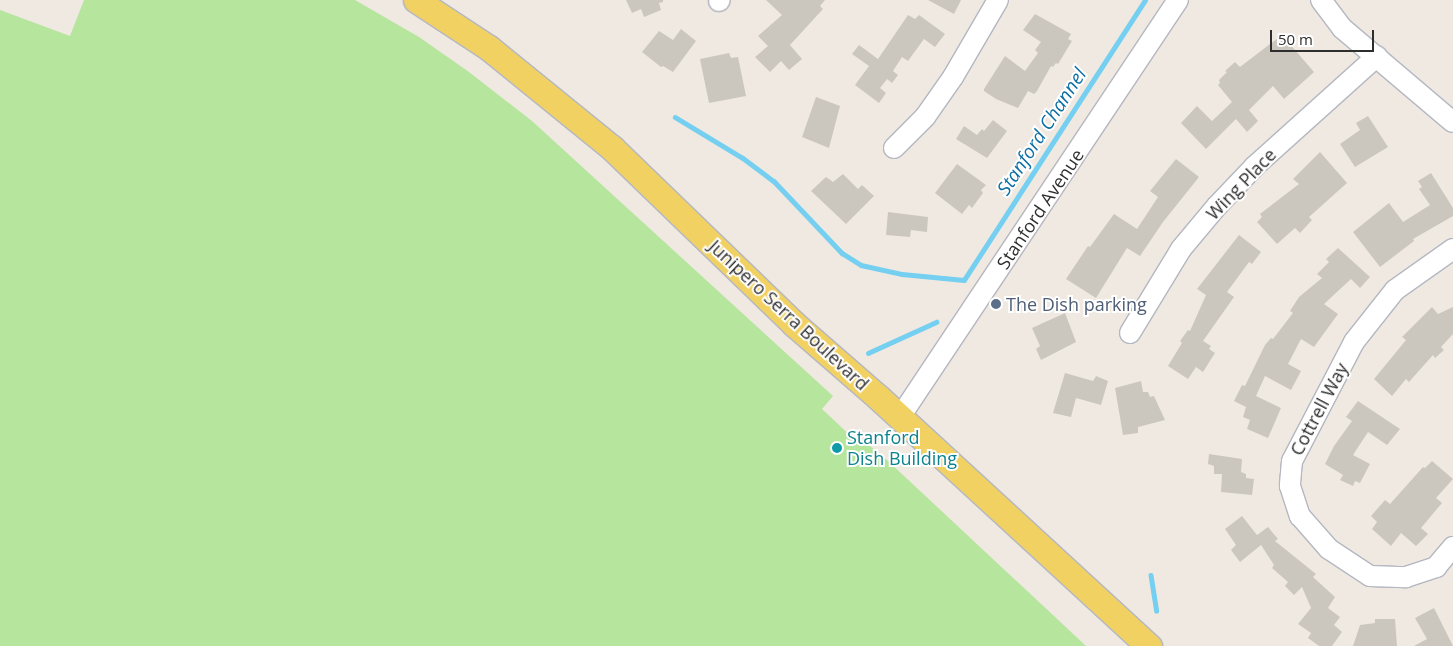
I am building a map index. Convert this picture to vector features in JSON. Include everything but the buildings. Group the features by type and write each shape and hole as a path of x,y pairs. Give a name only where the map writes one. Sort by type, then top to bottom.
{"main road":[{"name":"Junipero Serra Boulevard","path":"416,0 489,48 612,148 794,324 900,417 1149,646"}],"street":[{"path":"894,148 925,116 953,77 998,0"},
{"name":"Stanford Avenue","path":"900,417 1178,0"},
{"path":"1321,0 1342,28 1453,122"},
{"name":"Wing Place","path":"1130,333 1181,249 1217,206 1255,166 1377,56"},
{"name":"Cottrell Way","path":"1453,249 1394,290 1354,342 1292,460 1290,486 1300,516 1329,549 1370,576 1406,577 1436,567 1453,547"}],"green space":[{"path":"84,0 355,0 419,37 469,72 532,121 833,396 822,409 854,439 857,435 888,461 1086,646 0,646 0,10 70,36"}],"waterway":[{"path":"675,117 743,158 774,181 842,253 861,265 902,274 964,280 1145,0"},
{"name":"Stanford Channel","path":"868,353 936,322"},
{"path":"1151,575 1157,611"}],"place":[{"name":"The Dish parking","path":"996,304"},
{"name":"Stanford Dish Building","path":"837,448"}]}
